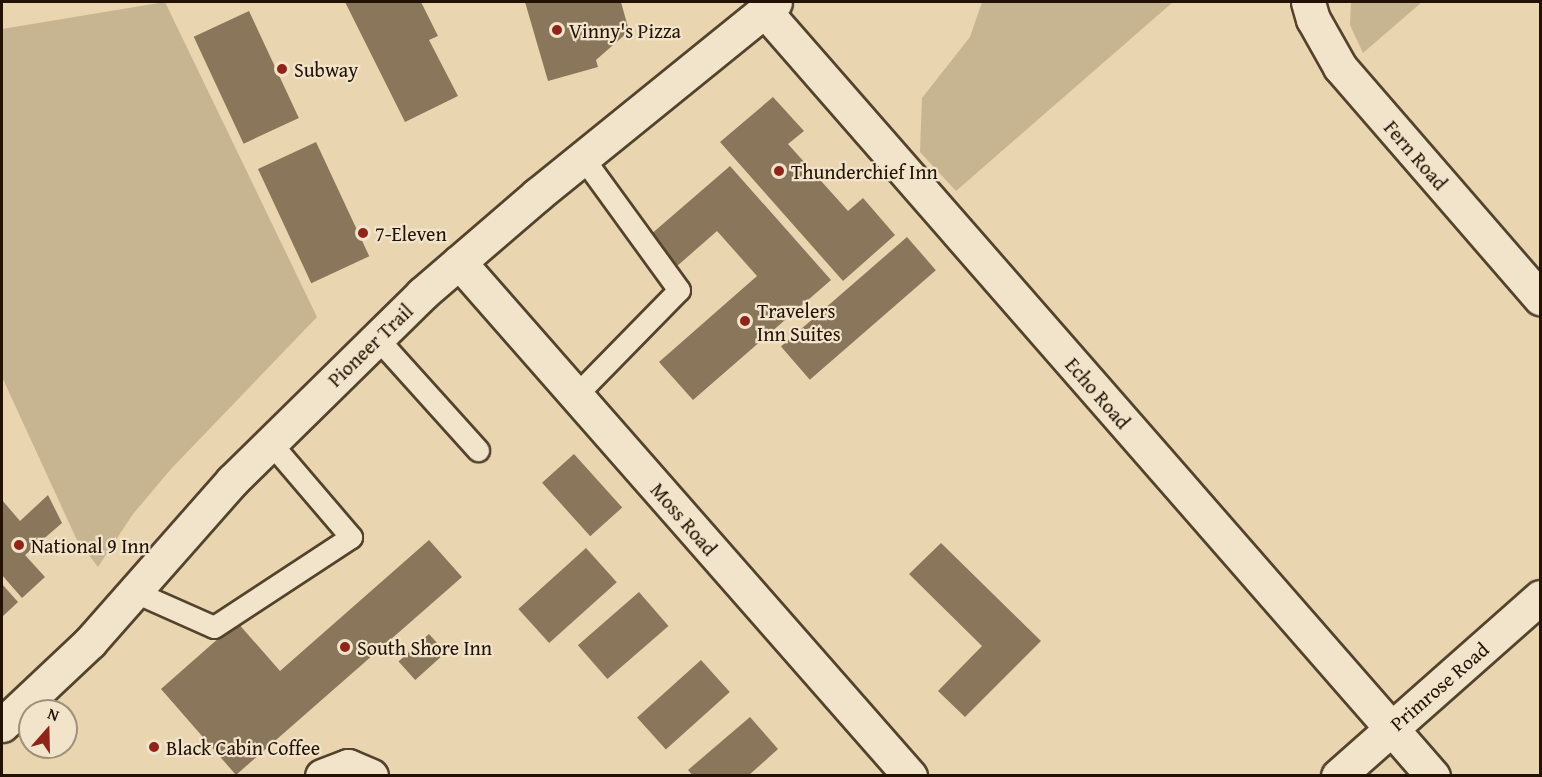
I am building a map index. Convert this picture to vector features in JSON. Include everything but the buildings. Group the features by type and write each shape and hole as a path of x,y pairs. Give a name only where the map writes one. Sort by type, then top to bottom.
{"street":[{"name":"Fern Road","path":"1308,2 1313,19 1340,67 1540,298"},
{"name":"Pioneer Trail","path":"2,725 90,642 135,592 194,520 377,338 459,262 769,6"},
{"name":"Echo Road","path":"769,6 1433,776"},
{"name":"Moss Road","path":"459,262 910,776"},
{"name":"Primrose Road","path":"1338,776 1540,597"},
{"path":"322,776 348,766 371,776"}],"lane":[{"path":"576,395 679,290 583,158"},
{"path":"377,338 478,450"},
{"path":"135,592 214,627 351,537 270,442"}],"shaded area":[{"path":"165,2 317,317 171,469 133,514 98,567 76,538 2,377 2,29"},
{"path":"982,2 1173,2 956,191 920,152 922,98 970,37"},
{"path":"1351,2 1422,2 1363,53 1350,25"}],"place":[{"name":"Vinny's Pizza","path":"557,30"},
{"name":"Subway","path":"282,69"},
{"name":"Thunderchief Inn","path":"779,171"},
{"name":"7-Eleven","path":"363,233"},
{"name":"Travelers Inn Suites","path":"745,321"},
{"name":"National 9 Inn","path":"19,545"},
{"name":"South Shore Inn","path":"345,647"},
{"name":"Black Cabin Coffee","path":"154,747"}]}
